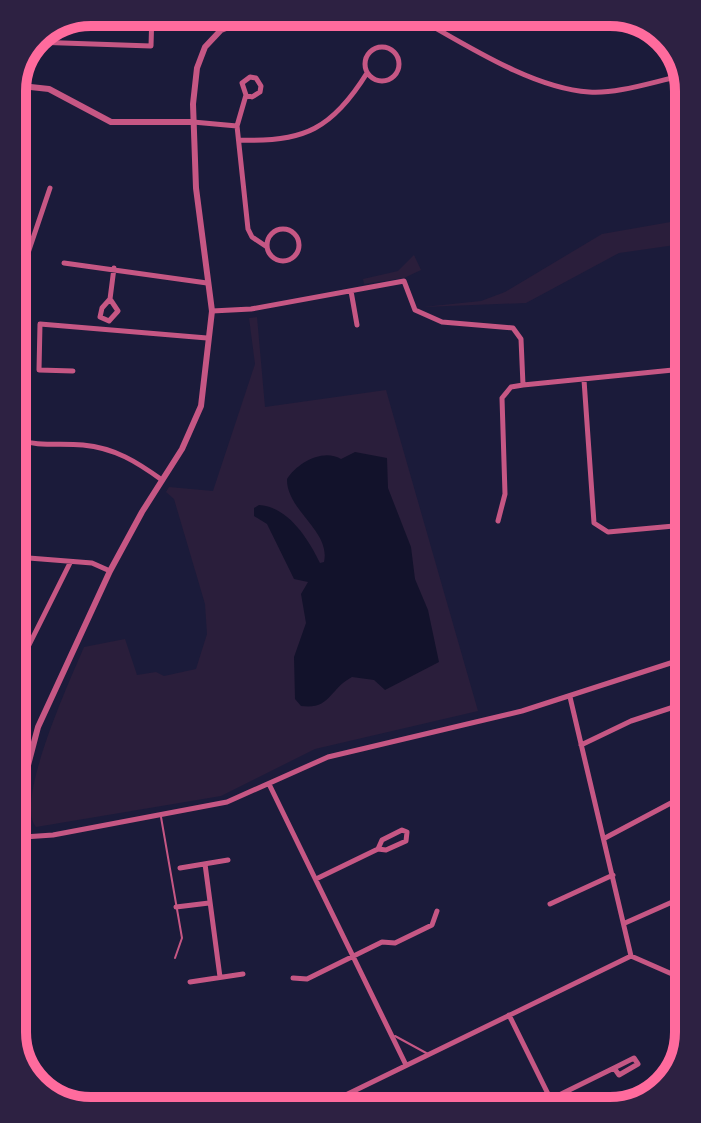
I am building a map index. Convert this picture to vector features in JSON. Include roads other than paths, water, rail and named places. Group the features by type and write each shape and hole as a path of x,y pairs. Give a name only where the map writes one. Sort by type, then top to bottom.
{"street":[{"path":"434,26 529,76 563,88 605,91 673,77"},
{"path":"48,42 151,46 152,27"},
{"path":"26,772 38,727 110,571 189,437 201,406 212,311 193,122 195,79 205,47 221,30 229,27"},
{"path":"240,140 290,138 317,129 343,108 367,73 365,61 375,48 390,49 396,56 397,71 387,80 377,81 367,73"},
{"path":"26,87 49,89 111,122 193,122 237,126"},
{"path":"246,95 237,126 248,229 252,237 267,247 273,259 283,262 297,254 300,242 293,232 282,229 269,237 267,247"},
{"path":"26,253 50,188"},
{"path":"64,263 207,283"},
{"path":"110,299 114,268"},
{"path":"212,311 251,309 404,281 415,310 429,317 513,328 521,339 523,385"},
{"path":"351,291 357,325"},
{"path":"73,371 39,370 40,324 207,338"},
{"path":"498,521 505,494 502,398 511,387 675,370"},
{"path":"584,380 594,523 608,532 675,526"},
{"path":"26,441 46,445 85,445 123,454 162,480"},
{"path":"26,558 92,563 110,571"},
{"path":"26,651 70,563"},
{"path":"26,837 160,816 238,799 328,757 570,697 675,662"},
{"path":"570,697 631,956"},
{"path":"581,745 631,721 675,707"},
{"path":"269,784 406,1065"},
{"path":"605,838 675,801"},
{"path":"316,879 378,849 386,850 406,841 407,832 402,830 382,840 378,849"},
{"path":"180,868 228,860"},
{"path":"205,864 220,977"},
{"path":"550,904 613,875"},
{"path":"625,923 675,901"},
{"path":"176,907 209,903"},
{"path":"293,978 307,979 382,942 395,943 432,925 437,911"},
{"path":"341,1097 631,956 675,975"},
{"path":"190,982 243,974"},
{"path":"509,1015 550,1097"},
{"path":"561,1097 614,1068"}],"lane":[{"path":"160,816 182,938 175,958"},
{"path":"391,1035 429,1054"}]}
